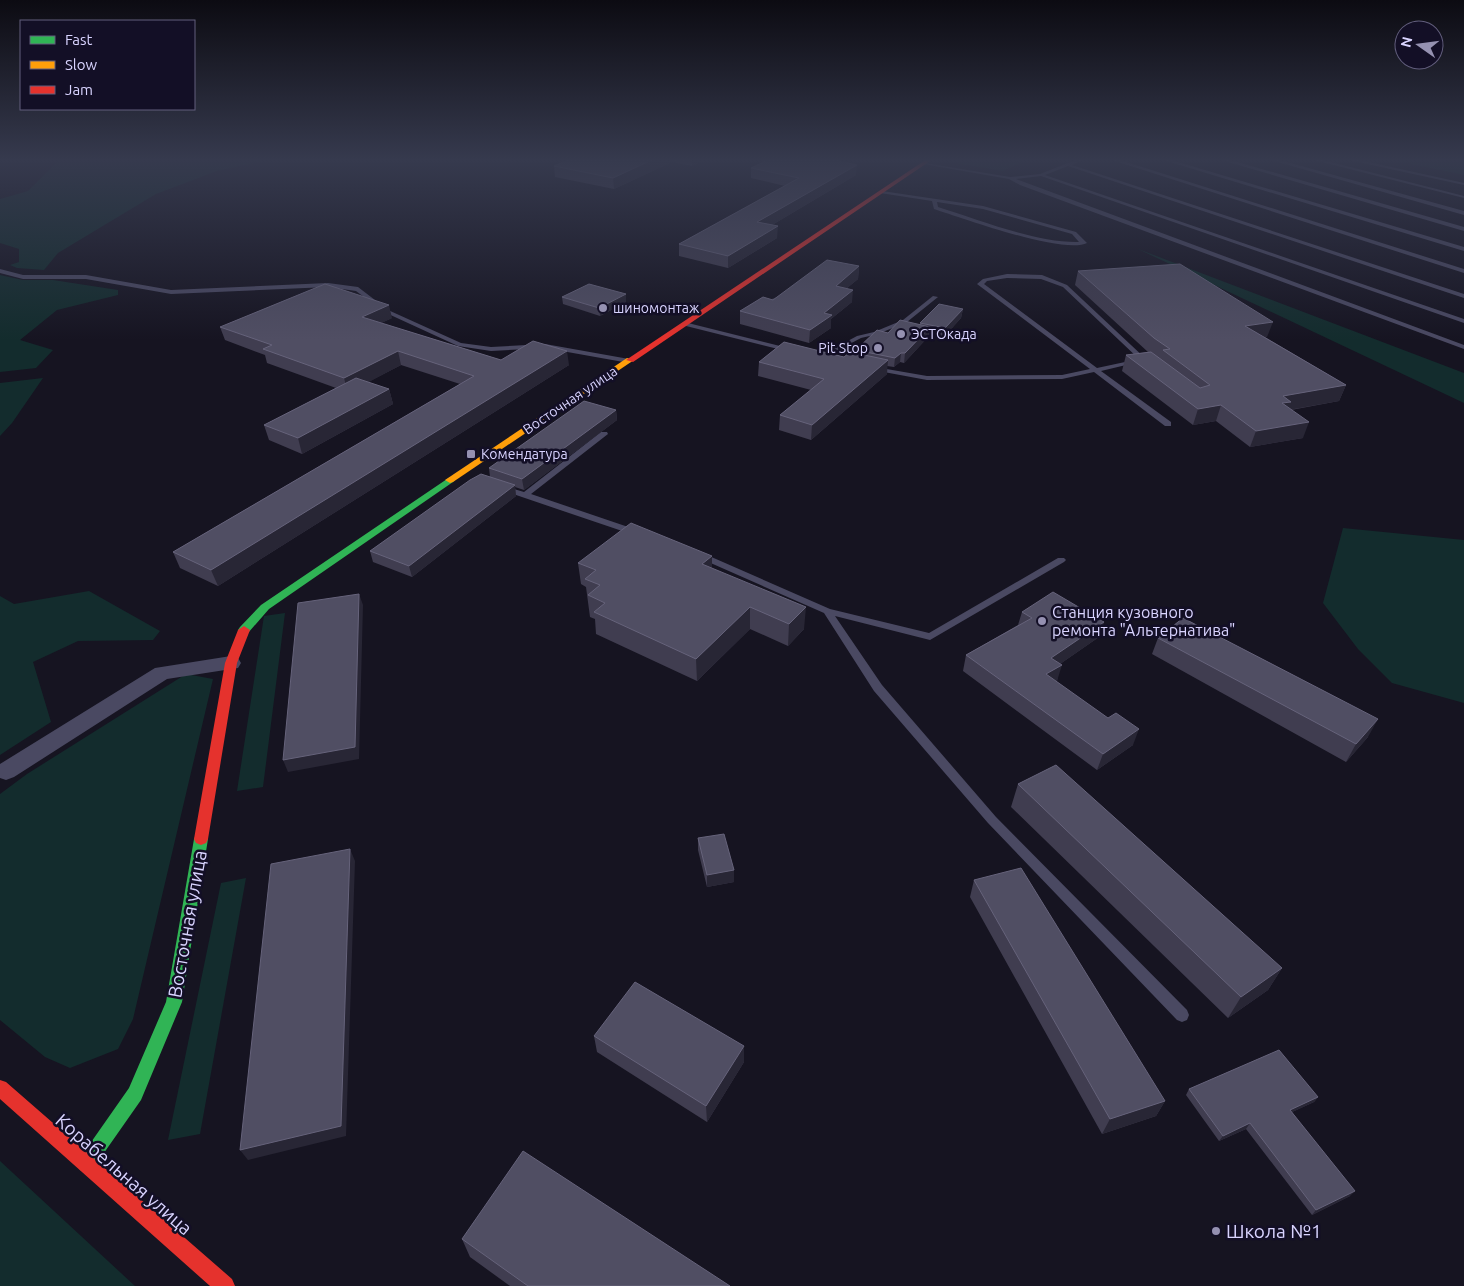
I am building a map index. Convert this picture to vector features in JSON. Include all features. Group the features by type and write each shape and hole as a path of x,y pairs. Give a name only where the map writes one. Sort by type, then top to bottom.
{"street":[{"name":"Восточная улица","path":"86,1164 135,1094 174,1002 231,663 243,631 264,608 465,475 629,360 841,219"},
{"path":"6,771 162,673 231,663"},
{"name":"Корабельная улица","path":"0,1088 225,1286"}],"lane":[{"path":"973,219 1030,236 1074,245 1084,243 1074,234 1023,219"},
{"path":"1115,219 1464,347"},
{"path":"1169,219 1464,321"},
{"path":"1231,219 1464,296"},
{"path":"1299,219 1464,271"},
{"path":"1362,219 1464,249"},
{"path":"1429,219 1464,229"},
{"path":"0,271 23,277 86,277 171,292 328,285 358,290 386,311 460,345 491,349 545,346 629,360"},
{"path":"1152,366 1065,286 1042,277 1007,276 985,280 980,284 1168,424"},
{"path":"821,357 859,337 876,333 905,321 935,297"},
{"path":"684,324 802,353"},
{"path":"812,355 830,359"},
{"path":"864,367 927,378 1062,377 1144,360"},
{"path":"525,495 604,434"},
{"path":"497,486 646,536"},
{"path":"692,552 719,561 827,611 930,637 1061,560"},
{"path":"827,611 878,688 992,820 1182,1015"}],"green space":[{"path":"0,219 114,219 58,253 44,270 17,268 10,265 19,262 19,249 0,243"},
{"path":"1138,249 1464,373 1464,403"},
{"path":"0,275 23,280 53,280 118,290 118,295 57,310 20,340 53,350 36,368 0,372"},
{"path":"43,378 12,423 0,436 0,383"},
{"path":"1343,528 1464,540 1464,703 1392,683 1358,649 1323,603"},
{"path":"89,591 160,631 153,640 78,641 33,662 51,722 0,755 0,596 14,604"},
{"path":"285,613 263,787 237,791 264,616"},
{"path":"186,674 213,679 133,1019 118,1049 70,1068 45,1057 0,1020 0,794 27,774"},
{"path":"246,878 200,1134 168,1140 221,883"},
{"path":"0,1161 135,1286 0,1286"}],"building":[{"path":"724,219 762,219 757,222 778,226 728,256 679,244"},
{"path":"827,260 859,266 836,286 853,290 824,313 832,315 810,330 740,311 763,297 773,300"},
{"path":"1180,264 1273,322 1245,326 1346,385 1283,396 1291,402 1282,403 1309,422 1256,431 1221,405 1198,409 1126,355 1151,352 1200,388 1210,385 1163,350 1170,349 1154,338 1078,271"},
{"path":"325,284 389,305 362,317 501,360 533,341 567,351 211,570 173,552 474,376 398,351 344,378 263,349 272,345 220,327"},
{"path":"589,284 626,294 599,308 562,297"},
{"path":"939,304 963,309 945,328 920,323"},
{"path":"900,320 930,327 905,353 901,353 895,358 856,350 877,330 888,333"},
{"path":"784,342 844,357 850,352 888,360 812,425 780,415 824,379 759,362"},
{"path":"356,378 389,389 298,438 264,425"},
{"path":"584,401 616,410 522,479 489,468"},
{"path":"481,474 515,485 409,566 370,551 470,480"},
{"path":"631,523 712,556 702,564 806,607 789,624 750,607 696,659 594,612 605,603 588,595 600,585 585,579 596,570 578,563"},
{"path":"1053,592 1104,622 1051,658 1062,665 1046,674 1108,718 1116,713 1139,729 1103,754 966,655 1032,618 1022,612"},
{"path":"359,594 355,747 283,760 298,603"},
{"path":"1183,618 1378,719 1356,744 1158,638"},
{"path":"1056,765 1282,968 1241,997 1018,784"},
{"path":"724,834 734,870 707,875 698,838"},
{"path":"350,849 341,1126 240,1150 271,864"},
{"path":"1021,868 1165,1101 1110,1119 974,880"},
{"path":"635,982 744,1046 706,1106 594,1036"},
{"path":"1279,1050 1318,1097 1290,1110 1355,1191 1316,1210 1250,1123 1223,1136 1189,1089"},
{"path":"523,1151 730,1286 528,1286 462,1239"}],"traffic: fast":[{"path":"244,630 265,607 450,480"},
{"path":"86,1164 135,1094 174,1002 201,839"}],"traffic: slow":[{"path":"450,480 630,360"}],"traffic: jam":[{"path":"630,360 841,219"},
{"path":"201,839 231,663 244,630"},
{"path":"0,1088 225,1286"}],"place":[{"name":"шиномонтаж","path":"603,308"},
{"name":"ЭСТОкада","path":"901,334"},
{"name":"Pit Stop","path":"878,348"},
{"name":"Комендатура","path":"471,454"},
{"name":"Станция кузовного ремонта \"Альтернатива\"","path":"1042,621"},
{"name":"Школа №1","path":"1216,1231"}]}
